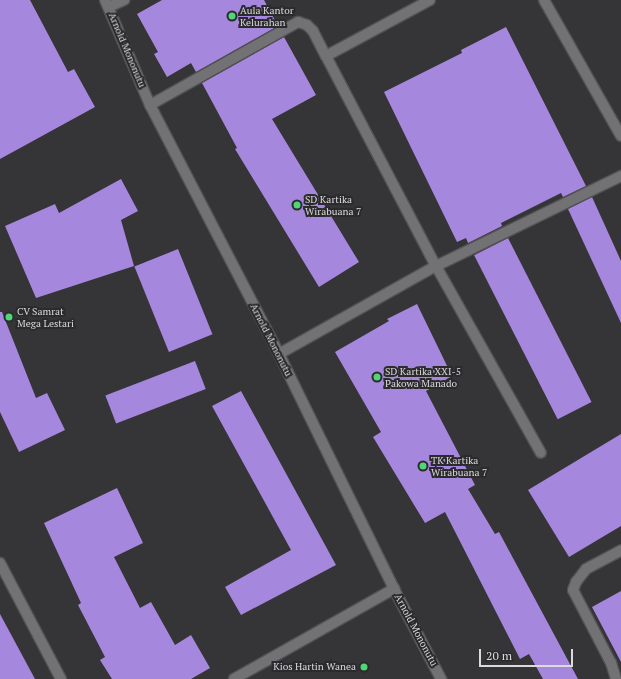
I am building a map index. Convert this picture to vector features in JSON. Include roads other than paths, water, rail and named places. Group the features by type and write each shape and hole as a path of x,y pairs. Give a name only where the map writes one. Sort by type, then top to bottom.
{"street":[{"path":"107,3 124,0"},
{"path":"326,56 430,0"},
{"path":"544,0 621,136"},
{"name":"Arnold Mononutu","path":"107,3 150,105 278,354 394,589 441,679"},
{"path":"150,105 298,22 307,25 313,31 436,266 541,453"},
{"path":"278,354 436,266 621,176"},
{"path":"616,679 600,642 573,590 576,582 586,569 621,550"},
{"path":"0,563 61,679"},
{"path":"234,679 394,589"}],"place":[{"name":"Aula Kantor Kelurahan","path":"232,16"},
{"name":"SD Kartika Wirabuana 7","path":"297,205"},
{"name":"CV Samrat Mega Lestari","path":"9,317"},
{"name":"SD Kartika XXI-5 Pakowa Manado","path":"377,377"},
{"name":"TK Kartika Wirabuana 7","path":"423,466"},
{"name":"Kios Hartin Wanea","path":"364,667"}]}
